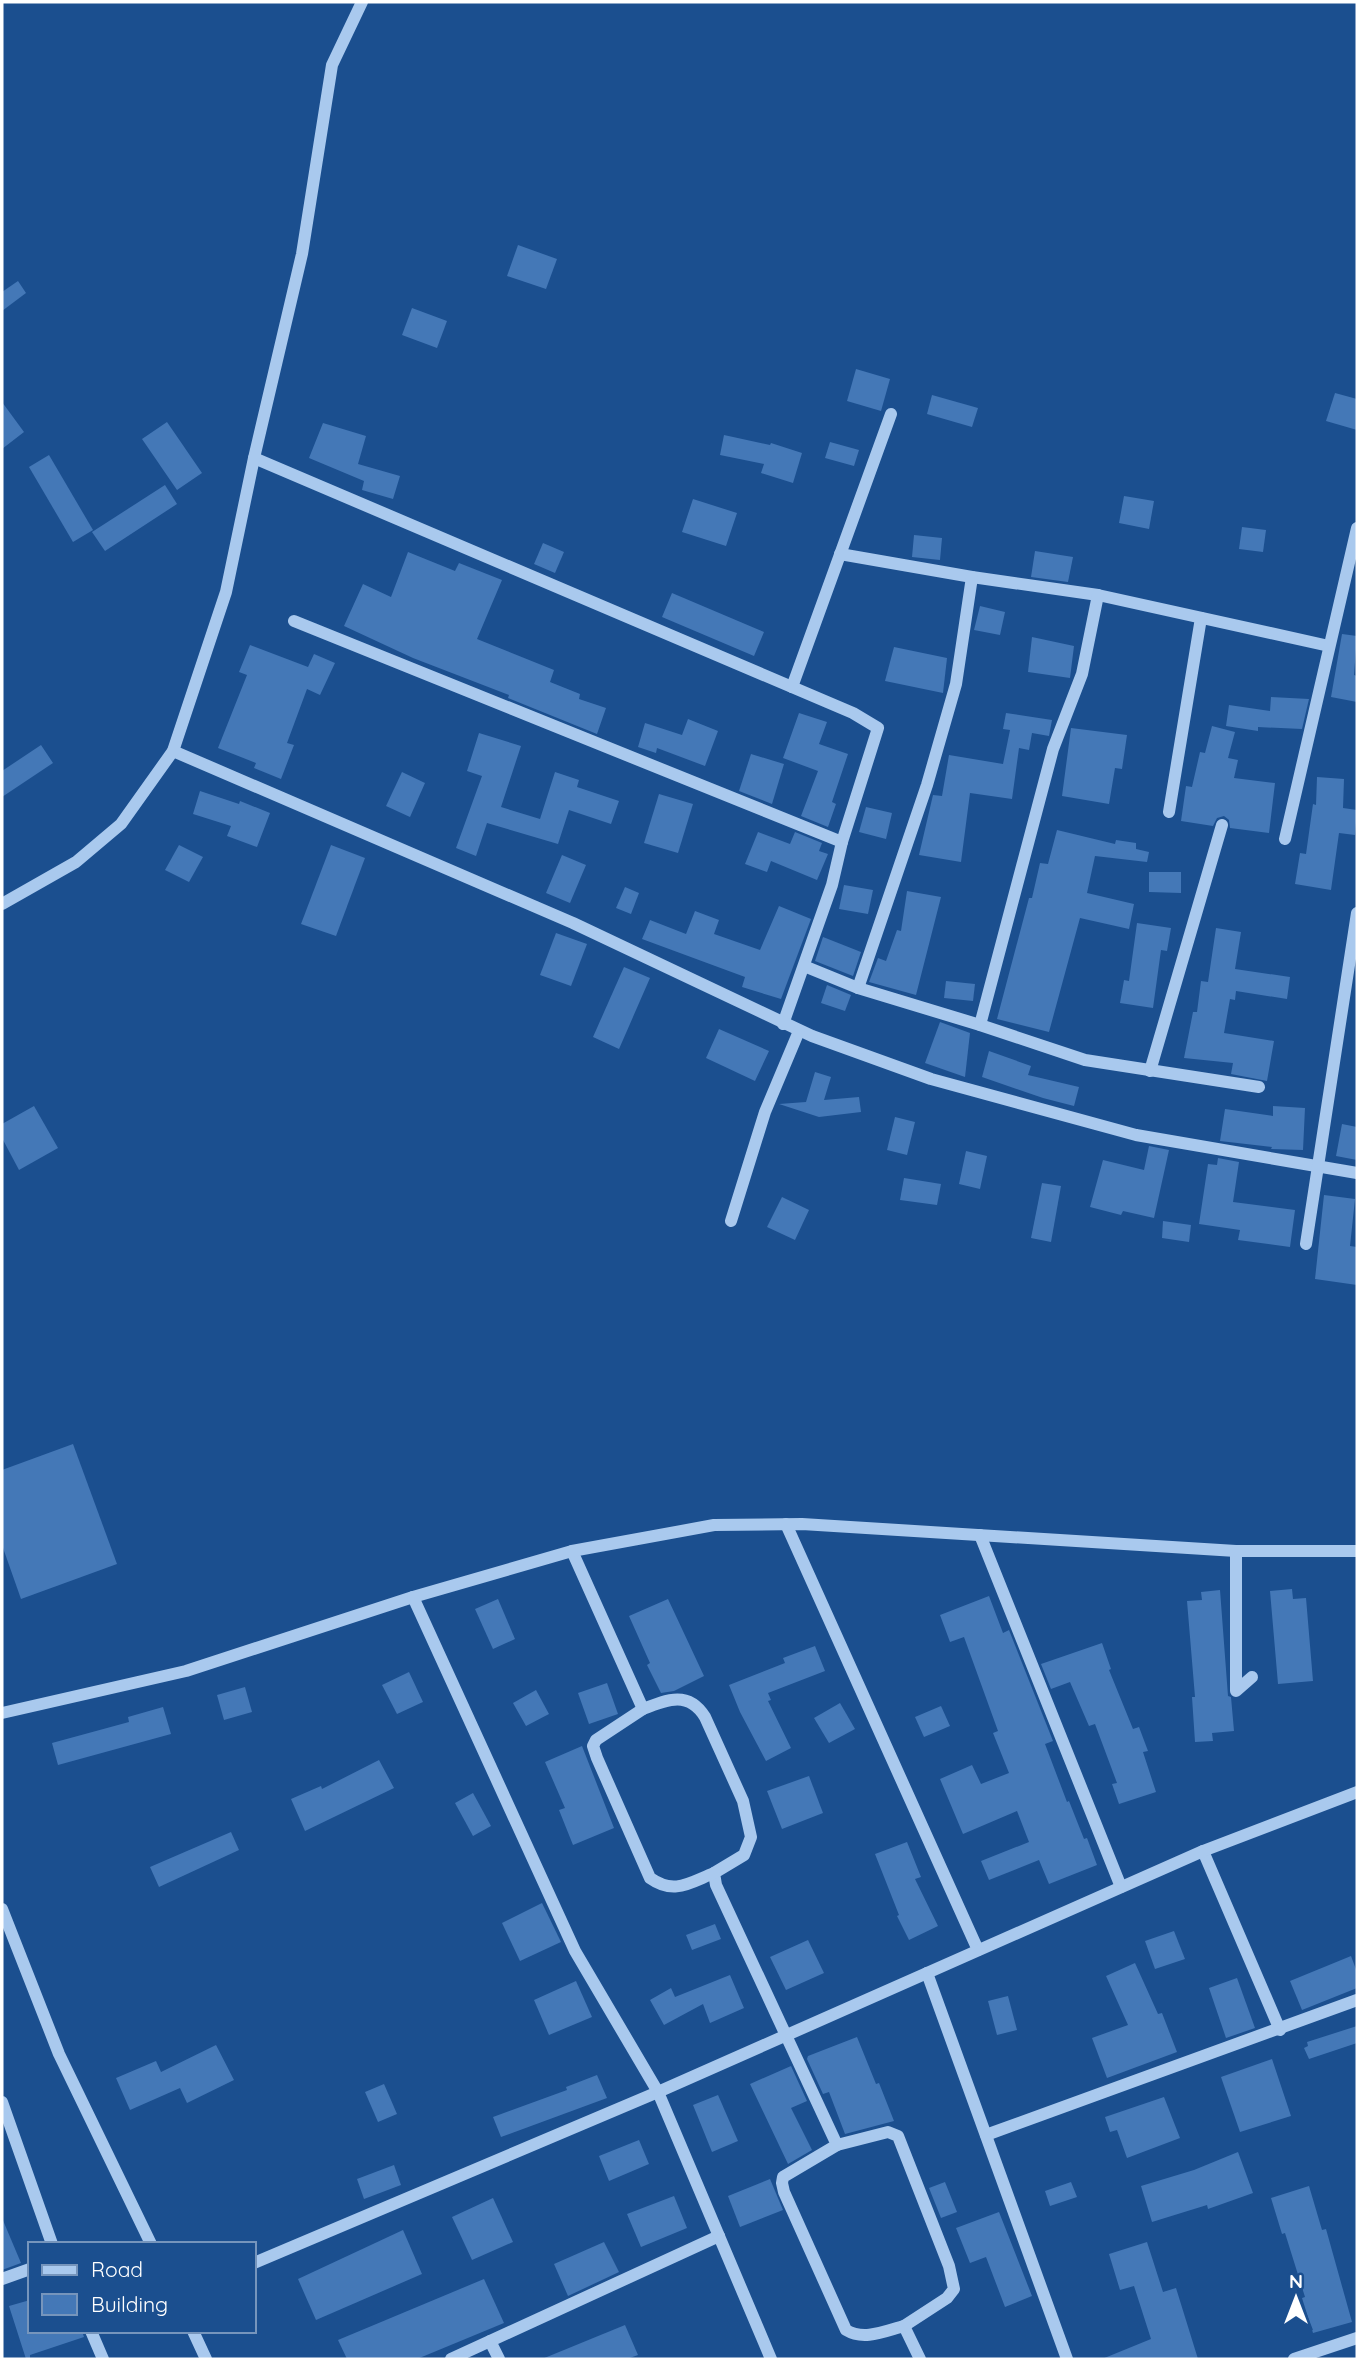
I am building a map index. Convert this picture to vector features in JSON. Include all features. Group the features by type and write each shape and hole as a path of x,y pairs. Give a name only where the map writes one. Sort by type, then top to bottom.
{"street":[{"path":"2,904 76,862 121,824 173,751 226,592 302,254 331,65 362,2"},
{"path":"792,687 891,414"},
{"path":"254,458 853,713 878,728 842,842 832,885 783,1024"},
{"path":"1285,839 1357,528"},
{"path":"840,554 1098,595 1329,646"},
{"path":"858,988 927,785 956,684 972,577"},
{"path":"981,1025 1054,749 1082,674 1098,595"},
{"path":"1169,812 1201,618"},
{"path":"294,621 842,842"},
{"path":"173,751 573,923 799,1031 931,1079 1136,1135 1357,1173"},
{"path":"1150,1071 1222,825"},
{"path":"1306,1244 1357,913"},
{"path":"804,966 858,988 1085,1060 1259,1087"},
{"path":"731,1221 765,1112 799,1031"},
{"path":"2,1713 186,1671 413,1597 572,1551 714,1524 786,1524 1236,1551 1357,1550"},
{"path":"786,1524 978,1950"},
{"path":"980,1535 1121,1887"},
{"path":"572,1551 643,1709"},
{"path":"1236,1551 1236,1691 1252,1677"},
{"path":"413,1597 575,1951 657,2092 771,2359"},
{"path":"682,1699 697,1704 743,1801 751,1837 744,1855 714,1873 677,1888 662,1886 650,1878 593,1746 596,1740 643,1709 668,1700 682,1699"},
{"path":"256,2262 657,2092 1203,1851 1357,1792"},
{"path":"1203,1851 1280,2030"},
{"path":"714,1873 716,1885 837,2146"},
{"path":"2,1909 59,2054 150,2242"},
{"path":"927,1973 1067,2359"},
{"path":"986,2135 1357,2000"},
{"path":"2,2102 8,2139 51,2242"},
{"path":"888,2132 898,2136 949,2266 954,2289 947,2298 904,2326 855,2336 846,2330 784,2192 783,2177 837,2146 888,2132"},
{"path":"451,2359 719,2236"},
{"path":"2,2279 28,2270"},
{"path":"904,2326 920,2359"},
{"path":"92,2333 103,2359"},
{"path":"194,2333 206,2359"},
{"path":"1294,2359 1357,2338"},
{"path":"490,2341 499,2359"}],"building":[{"path":"518,245 557,259 546,289 507,276"},
{"path":"18,281 26,293 2,311 2,292"},
{"path":"412,308 447,321 437,348 402,335"},
{"path":"856,369 890,379 881,411 847,401"},
{"path":"1335,393 1357,399 1357,430 1326,421"},
{"path":"932,395 978,408 972,427 927,414"},
{"path":"2,402 24,432 2,449"},
{"path":"167,422 202,473 177,490 142,439"},
{"path":"323,423 366,436 358,464 400,476 393,499 362,490 364,481 309,458"},
{"path":"724,435 770,445 771,443 802,453 793,483 761,473 764,464 720,455"},
{"path":"830,442 859,450 854,466 825,458"},
{"path":"49,455 93,530 73,542 29,467"},
{"path":"165,485 177,504 105,551 92,532"},
{"path":"1124,496 1154,501 1149,529 1119,523"},
{"path":"693,499 737,513 726,546 682,532"},
{"path":"1242,527 1266,530 1263,552 1239,549"},
{"path":"914,535 942,538 940,560 912,557"},
{"path":"543,543 564,552 555,573 534,564"},
{"path":"1035,551 1073,557 1068,582 1031,577"},
{"path":"408,552 455,571 459,563 502,580 477,639 554,670 550,682 580,694 579,699 606,708 597,734 508,698 509,695 413,658 344,626 363,584 391,597"},
{"path":"672,593 764,632 754,656 662,617"},
{"path":"980,606 1005,612 1000,635 974,630"},
{"path":"1342,634 1357,636 1354,675 1357,676 1357,702 1331,697"},
{"path":"1032,637 1074,646 1070,678 1028,672"},
{"path":"250,645 308,667 314,654 335,663 320,695 307,689 287,743 294,745 281,779 254,768 256,763 218,748 247,675 239,672"},
{"path":"894,647 947,658 943,693 885,681"},
{"path":"1271,697 1309,699 1302,729 1258,727 1258,731 1226,726 1229,705 1270,711"},
{"path":"799,713 827,722 819,744 848,754 832,802 836,804 828,827 801,816 818,771 783,758"},
{"path":"1006,713 1052,720 1049,736 1032,733 1029,750 1019,748 1012,799 970,793 961,862 919,855 933,795 942,796 949,755 1003,764 1010,730 1003,729"},
{"path":"688,719 718,731 705,766 657,748 656,753 638,747 645,723 682,735"},
{"path":"1212,726 1235,732 1228,758 1238,760 1234,778 1275,783 1269,833 1230,828 1229,820 1224,816 1217,818 1213,826 1181,821 1186,786 1192,787 1200,752 1205,753"},
{"path":"1071,728 1127,735 1122,769 1115,768 1109,804 1062,796"},
{"path":"479,733 521,746 501,807 540,819 555,772 579,780 577,787 619,801 611,824 569,810 558,844 487,823 476,856 456,848 482,776 467,771"},
{"path":"41,745 53,763 2,797 2,771"},
{"path":"751,754 784,764 772,804 739,791"},
{"path":"402,772 425,783 410,817 386,806"},
{"path":"1317,777 1344,779 1343,808 1357,810 1355,835 1339,833 1331,890 1295,884 1300,853 1306,854 1313,804 1316,805"},
{"path":"200,791 239,804 240,801 270,813 257,847 227,836 231,826 193,814"},
{"path":"659,794 693,804 678,853 644,843"},
{"path":"866,807 892,813 886,839 859,832"},
{"path":"1057,830 1115,844 1116,840 1136,843 1136,849 1149,852 1147,862 1095,856 1087,893 1134,904 1129,929 1080,918 1049,1032 997,1019 1040,863 1048,864"},
{"path":"758,832 790,844 795,832 822,843 819,851 828,854 817,880 771,861 767,872 745,864"},
{"path":"179,845 203,857 189,882 165,870"},
{"path":"331,845 365,858 336,936 301,924"},
{"path":"562,855 586,865 570,903 546,893"},
{"path":"1149,872 1181,872 1181,893 1149,892"},
{"path":"844,885 873,890 868,914 839,909"},
{"path":"625,887 639,893 631,914 616,908"},
{"path":"907,891 941,897 916,995 869,982 878,958 886,961 897,930 901,931"},
{"path":"779,906 811,919 781,999 742,987 745,977 642,939 650,920 686,934 695,911 719,920 714,934 760,950"},
{"path":"1137,923 1171,928 1167,951 1161,950 1153,1008 1120,1003 1124,980 1129,981"},
{"path":"1216,928 1241,932 1235,969 1290,977 1287,999 1236,991 1235,1000 1230,999 1224,1033 1274,1041 1267,1081 1231,1074 1233,1063 1184,1058 1193,1012 1197,1012 1201,981 1208,982"},
{"path":"556,933 587,944 571,986 540,975"},
{"path":"823,937 861,952 853,976 815,961"},
{"path":"624,967 650,978 619,1049 593,1037"},
{"path":"946,981 975,984 973,1001 944,998"},
{"path":"827,985 851,995 845,1011 821,1003"},
{"path":"940,1022 970,1033 965,1077 925,1063"},
{"path":"719,1029 769,1051 755,1081 706,1058"},
{"path":"989,1051 1031,1066 1028,1075 1079,1087 1074,1106 982,1077"},
{"path":"815,1072 831,1077 824,1100 859,1097 861,1112 819,1117 779,1104 806,1102"},
{"path":"34,1106 58,1148 19,1170 2,1138 2,1124"},
{"path":"1273,1106 1305,1108 1303,1150 1271,1149 1272,1147 1220,1141 1225,1109 1273,1116"},
{"path":"895,1117 915,1122 907,1155 887,1150"},
{"path":"1342,1124 1357,1127 1357,1160 1336,1156"},
{"path":"1149,1146 1169,1150 1154,1218 1123,1211 1121,1215 1090,1207 1103,1160 1144,1170"},
{"path":"966,1151 987,1156 980,1189 959,1184"},
{"path":"1218,1158 1239,1162 1233,1202 1295,1210 1290,1247 1238,1240 1240,1230 1199,1224 1208,1164 1217,1165"},
{"path":"904,1178 941,1184 937,1205 900,1200"},
{"path":"1042,1183 1061,1186 1051,1242 1031,1238"},
{"path":"1324,1195 1355,1199 1350,1246 1357,1247 1357,1285 1315,1279"},
{"path":"782,1197 809,1210 795,1240 767,1227"},
{"path":"1163,1221 1191,1225 1189,1242 1162,1238"},
{"path":"73,1444 117,1564 21,1599 2,1545 2,1470"},
{"path":"1292,1589 1293,1599 1306,1598 1313,1681 1278,1684 1270,1591"},
{"path":"1220,1590 1228,1696 1231,1697 1234,1731 1212,1733 1213,1741 1195,1742 1192,1697 1195,1697 1187,1601 1202,1600 1201,1592"},
{"path":"989,1596 1003,1633 1009,1630 1053,1741 1045,1744 1067,1802 1069,1801 1084,1839 1087,1838 1097,1865 1049,1884 1039,1860 989,1880 981,1861 1029,1842 1017,1811 963,1834 940,1779 972,1765 981,1784 1009,1773 993,1733 998,1731 964,1637 950,1642 940,1615"},
{"path":"498,1599 515,1639 493,1649 475,1609"},
{"path":"668,1599 704,1676 674,1691 661,1693 647,1665 650,1663 629,1616"},
{"path":"1102,1643 1111,1669 1109,1670 1133,1729 1139,1727 1148,1751 1143,1752 1156,1792 1119,1804 1112,1784 1117,1783 1095,1724 1089,1726 1070,1682 1051,1689 1041,1664"},
{"path":"815,1646 825,1671 768,1693 771,1700 768,1701 791,1748 766,1761 729,1685 785,1663 783,1658"},
{"path":"409,1672 423,1702 397,1714 382,1685"},
{"path":"607,1683 618,1714 589,1724 578,1693"},
{"path":"245,1687 252,1712 224,1720 217,1695"},
{"path":"536,1690 549,1714 526,1726 513,1703"},
{"path":"840,1703 855,1729 829,1743 814,1718"},
{"path":"941,1706 950,1726 924,1737 915,1717"},
{"path":"163,1707 171,1734 58,1765 52,1743 129,1722 128,1717"},
{"path":"582,1746 614,1828 573,1845 559,1810 565,1808 545,1762"},
{"path":"379,1760 394,1788 305,1831 291,1799 321,1786 322,1789"},
{"path":"809,1776 823,1813 782,1829 767,1791"},
{"path":"473,1793 491,1826 473,1836 455,1803"},
{"path":"231,1832 239,1850 159,1887 150,1867"},
{"path":"907,1842 921,1877 915,1879 938,1926 909,1940 897,1916 899,1915 875,1854"},
{"path":"542,1903 561,1942 520,1961 502,1923"},
{"path":"715,1924 721,1939 692,1950 686,1935"},
{"path":"1174,1931 1185,1959 1155,1969 1145,1941"},
{"path":"808,1940 824,1973 786,1990 770,1957"},
{"path":"1351,1956 1357,1972 1357,1988 1302,2010 1290,1981"},
{"path":"1135,1963 1158,2014 1162,2013 1177,2052 1107,2078 1092,2038 1128,2025 1106,1976"},
{"path":"730,1975 744,2008 710,2023 703,2004 664,2025 650,2000 671,1988 675,1997"},
{"path":"1237,1978 1255,2028 1226,2038 1209,1988"},
{"path":"576,1981 592,2017 549,2035 534,2000"},
{"path":"1008,1996 1017,2030 997,2035 988,2001"},
{"path":"1357,2026 1357,2043 1309,2059 1304,2048 1308,2046 1307,2042"},
{"path":"857,2037 894,2121 845,2134 829,2092 823,2094 807,2059 808,2056"},
{"path":"216,2045 234,2080 187,2103 180,2088 130,2110 116,2078 156,2061 161,2072"},
{"path":"1272,2059 1291,2116 1240,2132 1221,2077"},
{"path":"791,2066 807,2101 791,2108 812,2150 788,2164 750,2084"},
{"path":"597,2075 607,2098 501,2137 493,2117 567,2090 566,2087"},
{"path":"384,2084 397,2114 378,2122 365,2092"},
{"path":"718,2095 738,2141 712,2152 693,2105"},
{"path":"1164,2097 1180,2138 1127,2158 1117,2130 1110,2132 1105,2117"},
{"path":"639,2140 649,2164 609,2181 599,2156"},
{"path":"1238,2152 1253,2193 1208,2209 1207,2205 1152,2222 1141,2186 1194,2170"},
{"path":"394,2165 401,2185 364,2199 357,2179"},
{"path":"770,2179 783,2210 740,2227 728,2196"},
{"path":"945,2182 957,2212 941,2218 929,2188"},
{"path":"1071,2182 1077,2197 1050,2206 1045,2191"},
{"path":"1309,2186 1322,2230 1326,2229 1352,2322 1313,2333 1302,2298 1305,2297 1271,2198"},
{"path":"674,2196 687,2228 641,2247 627,2214"},
{"path":"493,2198 513,2242 472,2260 452,2217"},
{"path":"999,2212 1032,2296 1005,2307 986,2257 970,2263 956,2228"},
{"path":"2,2218 21,2263 2,2270"},
{"path":"403,2230 422,2274 316,2320 298,2279"},
{"path":"604,2242 619,2272 568,2296 554,2264"},
{"path":"1147,2242 1163,2292 1176,2288 1198,2359 1102,2359 1151,2339 1134,2286 1120,2290 1109,2254"},
{"path":"484,2279 504,2323 417,2359 347,2359 338,2340"},
{"path":"28,2301 28,2333 83,2333 84,2337 30,2355 30,2359 26,2359 9,2306"},
{"path":"625,2325 638,2355 627,2359 542,2359"}]}
